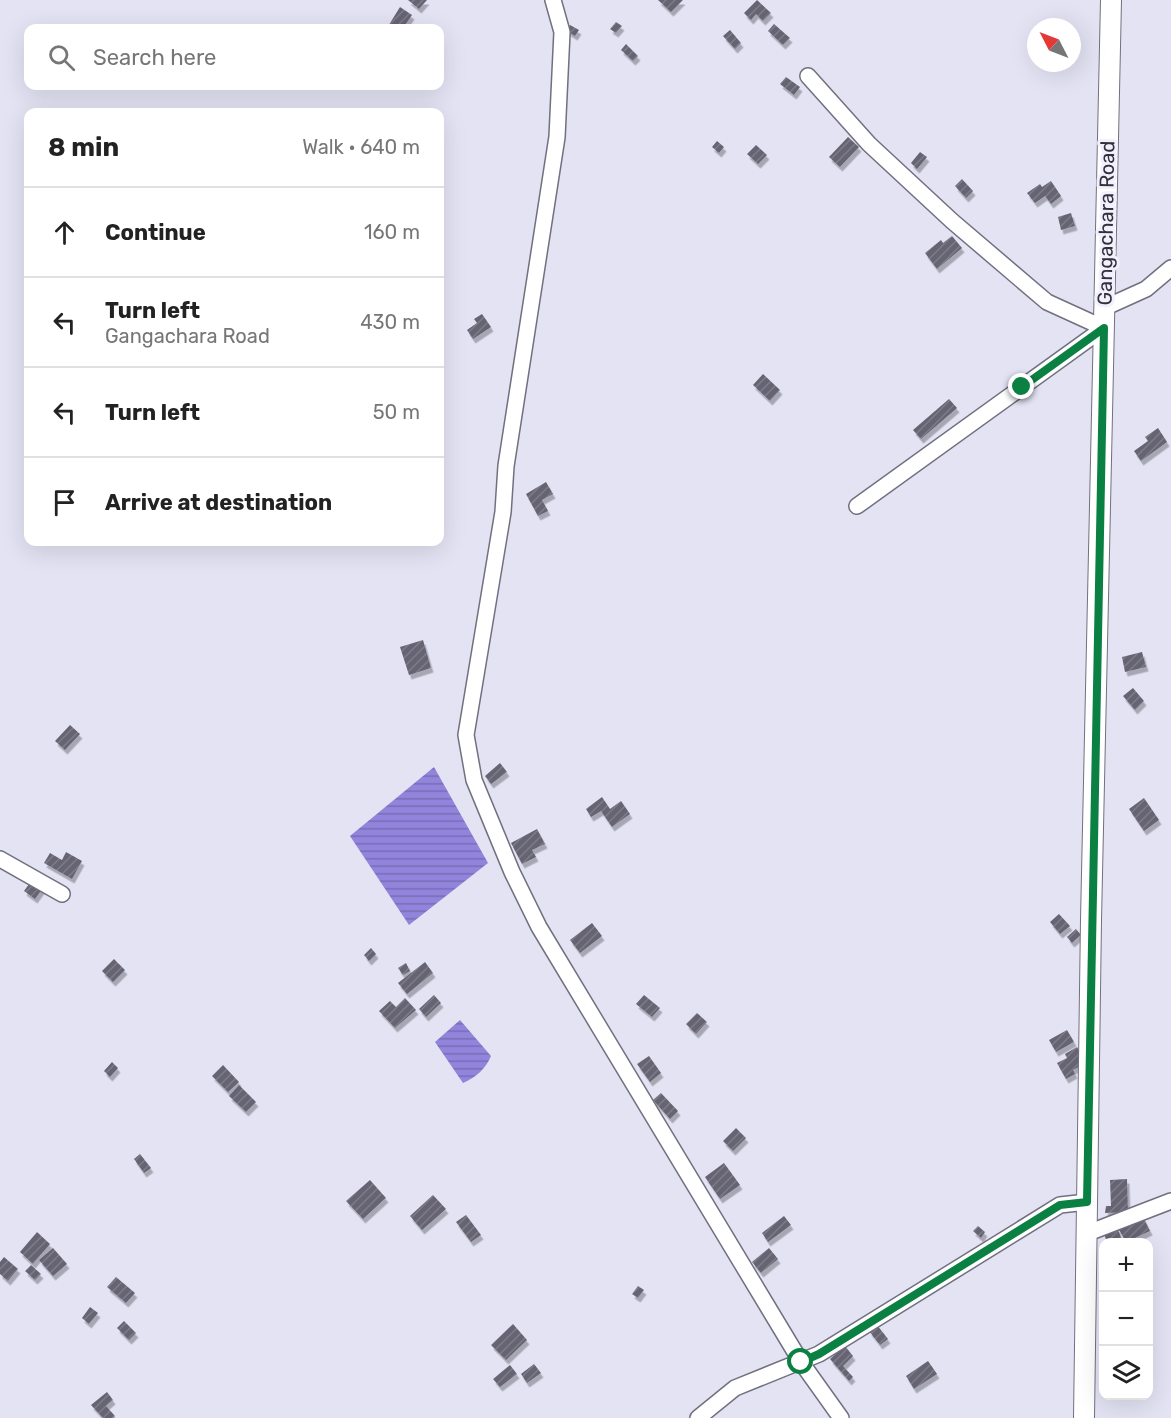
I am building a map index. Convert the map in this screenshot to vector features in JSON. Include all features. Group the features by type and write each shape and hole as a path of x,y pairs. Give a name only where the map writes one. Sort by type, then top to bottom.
{"main road":[{"name":"Gangachara Road","path":"1084,1418 1111,0"}],"street":[{"path":"553,0 562,32 557,137 507,466 503,512 466,735 474,780 512,872 540,927 801,1362 841,1418"},
{"path":"808,76 868,144 952,222 1047,302 1104,318"},
{"path":"857,506 1171,268"},
{"path":"0,858 63,894"},
{"path":"1088,1233 1171,1201"},
{"path":"698,1418 735,1388 819,1354 1060,1205 1087,1202"}],"shaded area":[{"path":"434,767 488,863 409,925 350,836"},
{"path":"460,1020 491,1056 480,1072 463,1083 435,1042"}],"building":[{"path":"408,0 427,0 419,9"},
{"path":"658,0 683,0 671,12"},
{"path":"757,0 771,13 763,21 756,14 751,20 744,13"},
{"path":"400,7 412,15 406,24 389,24"},
{"path":"616,22 622,26 616,33 610,29"},
{"path":"774,24 790,38 783,45 768,31"},
{"path":"570,25 579,30 575,36 567,31"},
{"path":"730,30 741,43 735,49 723,36"},
{"path":"626,44 638,56 633,61 621,50"},
{"path":"786,77 800,87 794,95 780,84"},
{"path":"848,137 859,147 840,167 829,157"},
{"path":"717,141 724,147 719,153 712,147"},
{"path":"756,145 767,155 758,164 747,154"},
{"path":"920,152 927,157 917,169 911,163"},
{"path":"962,179 973,191 966,198 955,186"},
{"path":"1051,181 1061,196 1051,204 1045,196 1035,203 1027,193 1040,184 1042,187"},
{"path":"1071,213 1075,226 1061,230 1058,217"},
{"path":"952,236 962,248 937,269 925,253 941,240 943,243"},
{"path":"482,314 491,327 473,339 467,330 477,323 474,319"},
{"path":"763,374 780,390 770,401 753,385"},
{"path":"949,399 957,408 921,439 913,430"},
{"path":"1158,428 1167,442 1141,461 1134,451 1148,441 1145,437"},
{"path":"546,482 553,494 542,500 548,511 538,516 526,494"},
{"path":"423,640 431,668 409,675 400,647"},
{"path":"1142,652 1146,667 1125,672 1122,657"},
{"path":"1133,688 1144,701 1135,710 1123,696"},
{"path":"70,725 80,734 65,750 55,741"},
{"path":"500,763 507,772 491,784 485,776"},
{"path":"602,797 610,809 621,801 630,814 612,827 601,811 591,817 586,809"},
{"path":"1144,798 1159,820 1144,831 1129,809"},
{"path":"537,829 545,844 532,850 536,857 522,864 511,843"},
{"path":"66,852 82,861 72,879 44,863 50,853 62,860"},
{"path":"32,880 43,888 35,899 24,891"},
{"path":"1059,914 1070,926 1060,934 1050,922"},
{"path":"592,923 602,936 580,953 570,940"},
{"path":"1076,929 1081,935 1072,943 1067,937"},
{"path":"371,948 376,954 369,961 364,955"},
{"path":"114,959 125,970 113,982 102,971"},
{"path":"425,962 433,973 407,994 398,983"},
{"path":"406,963 410,971 403,975 398,968"},
{"path":"434,995 441,1003 426,1017 419,1009"},
{"path":"644,995 660,1008 652,1017 636,1004"},
{"path":"405,998 416,1010 395,1028 379,1011 390,1001 396,1007"},
{"path":"697,1013 707,1022 696,1034 686,1024"},
{"path":"1067,1030 1074,1042 1056,1052 1049,1040"},
{"path":"1077,1047 1086,1063 1073,1070 1075,1074 1066,1079 1057,1063 1067,1058 1065,1054"},
{"path":"649,1056 661,1073 650,1082 637,1064"},
{"path":"112,1062 118,1068 110,1077 104,1071"},
{"path":"223,1065 239,1082 228,1092 212,1076"},
{"path":"239,1085 256,1102 246,1112 229,1096"},
{"path":"661,1093 678,1111 670,1119 653,1100"},
{"path":"736,1128 746,1138 733,1151 723,1141"},
{"path":"140,1154 151,1168 144,1173 134,1159"},
{"path":"724,1163 740,1185 720,1199 705,1177"},
{"path":"1127,1179 1128,1212 1105,1213 1106,1206 1111,1206 1110,1180"},
{"path":"370,1180 386,1198 363,1219 346,1201"},
{"path":"433,1195 446,1209 422,1230 410,1216"},
{"path":"466,1215 481,1235 471,1242 456,1222"},
{"path":"1142,1215 1150,1231 1135,1238 1124,1238 1118,1228"},
{"path":"784,1216 791,1225 768,1242 762,1233"},
{"path":"978,1226 985,1232 981,1238 973,1231"},
{"path":"1117,1227 1121,1238 1106,1238 1103,1231"},
{"path":"37,1232 50,1244 33,1264 20,1252"},
{"path":"53,1248 67,1264 53,1276 39,1260"},
{"path":"769,1248 778,1259 761,1273 752,1262"},
{"path":"4,1257 18,1269 8,1281 0,1274 0,1262"},
{"path":"31,1265 41,1274 35,1280 25,1271"},
{"path":"116,1277 135,1293 126,1303 107,1287"},
{"path":"638,1286 644,1290 638,1298 632,1294"},
{"path":"90,1307 98,1313 89,1324 82,1318"},
{"path":"124,1321 136,1333 129,1340 117,1328"},
{"path":"513,1324 527,1340 506,1360 491,1345"},
{"path":"877,1325 888,1339 880,1345 869,1331"},
{"path":"845,1346 853,1356 843,1366 853,1377 849,1381 830,1359"},
{"path":"928,1361 937,1374 914,1389 906,1376"},
{"path":"534,1364 541,1373 527,1383 521,1374"},
{"path":"510,1365 517,1374 500,1387 493,1379"},
{"path":"107,1392 113,1400 106,1406 115,1416 113,1418 103,1418 91,1405"}],"route":[{"path":"801,1362 819,1354 1060,1205 1087,1202 1104,328 1022,387"}]}
